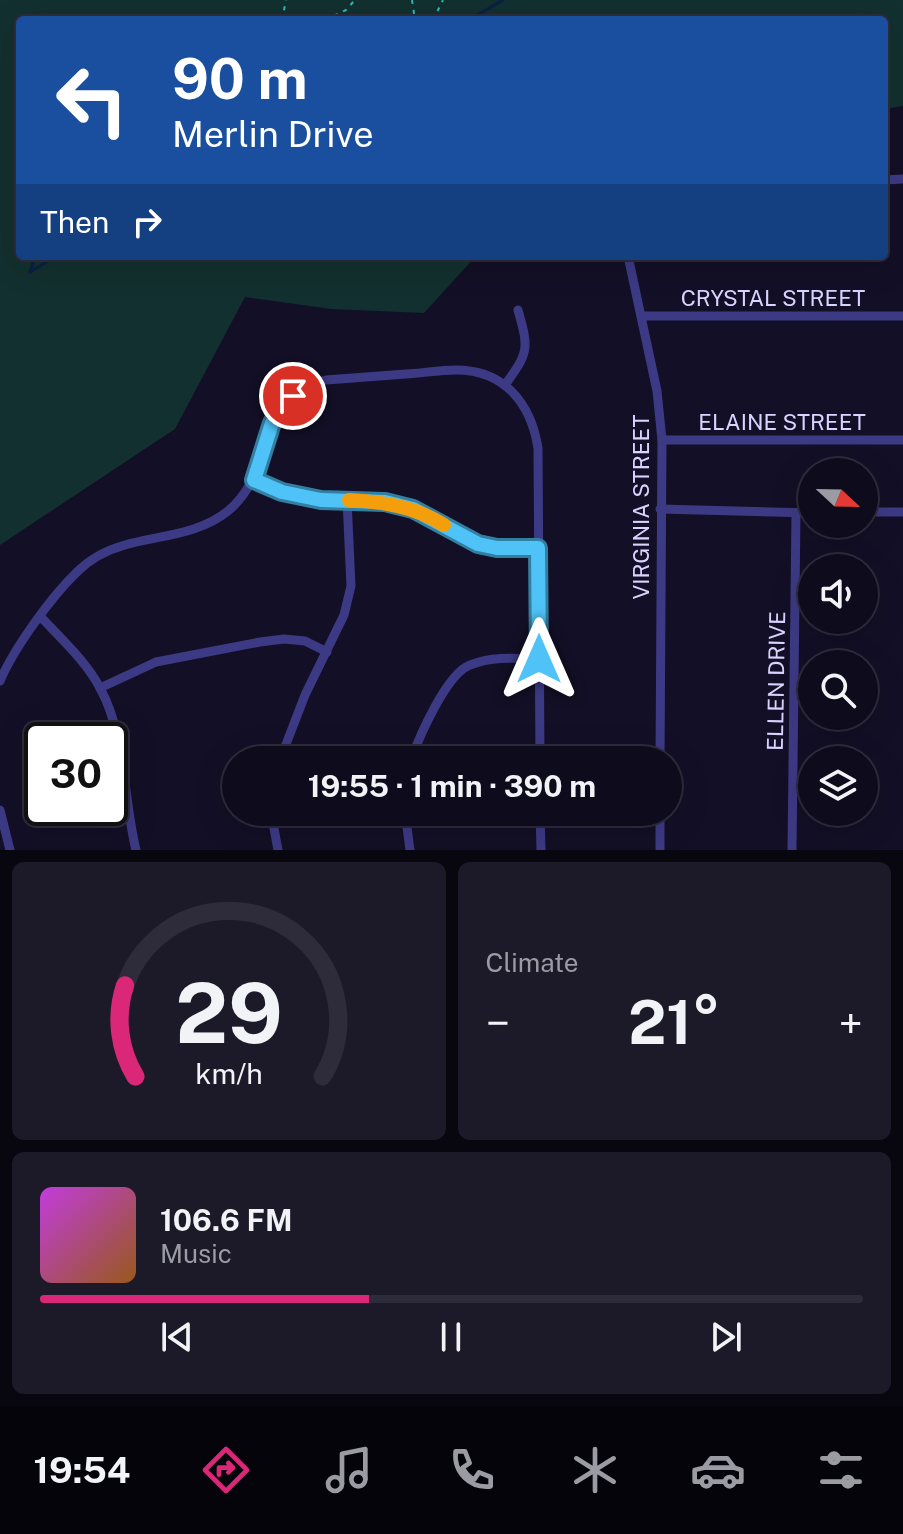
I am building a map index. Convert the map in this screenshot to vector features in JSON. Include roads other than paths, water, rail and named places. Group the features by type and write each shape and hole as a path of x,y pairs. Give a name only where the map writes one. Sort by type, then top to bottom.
{"street":[{"name":"VIRGINIA STREET","path":"629,260 657,391 662,440 660,746"},
{"path":"505,385 521,363 526,350 518,310"},
{"name":"CRYSTAL STREET","path":"642,316 903,316"},
{"path":"0,681 23,640 78,571 90,561 126,545 205,526 228,510 254,480 272,423 293,396 310,385 326,380 459,370 505,385 520,399 535,430 538,448 540,746"},
{"name":"ELAINE STREET","path":"662,440 903,440"},
{"path":"254,480 282,492 321,500 385,502 413,509 478,544 497,548 538,548"},
{"path":"285,746 305,695 344,615 351,586 347,500"},
{"path":"660,509 796,513"},
{"path":"878,512 903,512"},
{"name":"ELLEN DRIVE","path":"792,850 796,513"},
{"path":"41,617 100,688 116,729 128,817 136,850"},
{"path":"100,688 156,662 260,642 284,639 305,641 327,652"},
{"path":"418,746 452,679 467,665 498,658 539,659"},
{"path":"0,810 10,850"},
{"path":"274,826 278,850"},
{"path":"407,826 410,850"},
{"path":"540,826 541,850"},
{"path":"660,826 660,850"}],"waterway":[{"path":"476,16 503,0"},
{"path":"34,260 30,272 50,260"}]}
